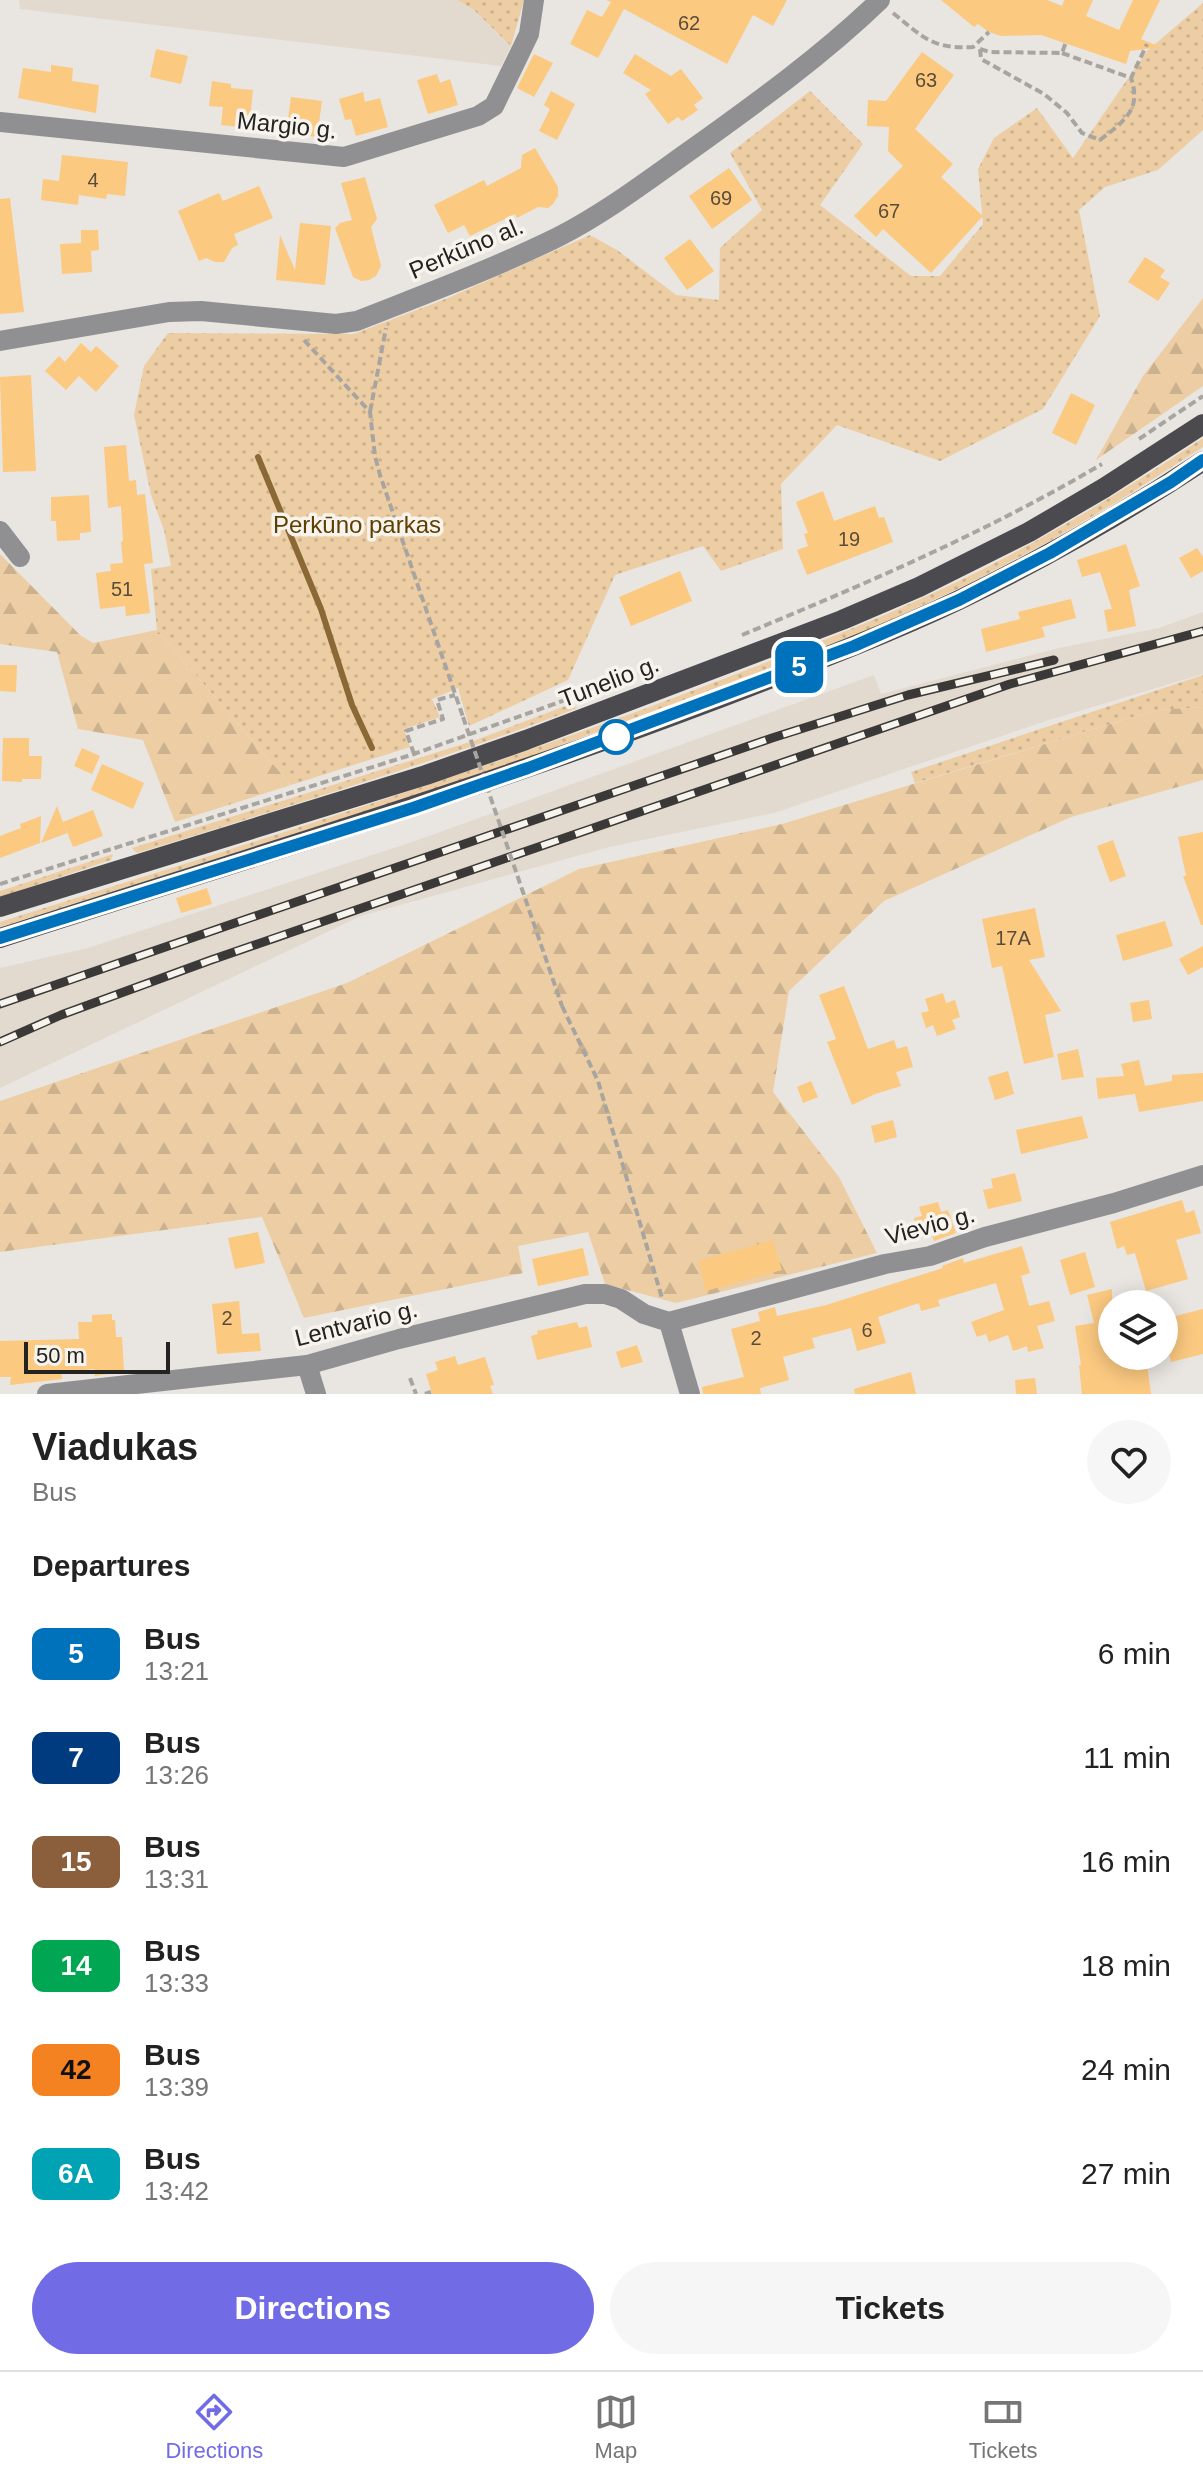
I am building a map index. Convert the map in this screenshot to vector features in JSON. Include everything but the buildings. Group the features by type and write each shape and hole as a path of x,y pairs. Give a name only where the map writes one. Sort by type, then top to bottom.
{"main road":[{"name":"Tunelio g.","path":"0,907 426,775 842,620 919,587 1029,532 1203,424"},
{"path":"0,938 413,808 854,646 959,600 1050,553 1203,461"}],"street":[{"name":"Margio g.","path":"0,122 344,157 478,116 494,106 529,34 534,0"},
{"name":"Perkūno al.","path":"0,341 169,312 201,311 336,324 357,321 505,262 561,235 614,204 804,66 880,1"},
{"path":"0,531 20,557"},
{"name":"Vievio g.","path":"669,1322 885,1264 930,1256 985,1237 1114,1203 1203,1175"},
{"name":"Lentvario g.","path":"47,1394 307,1365 399,1339 585,1294 605,1294 621,1299 644,1314 669,1322"},
{"path":"669,1322 690,1394"},
{"path":"307,1365 316,1394"}],"path":[{"path":"880,1 937,46 990,52 1062,53 1131,78"},
{"path":"976,48 989,32"},
{"path":"1062,53 1066,42"},
{"path":"976,48 981,59 1044,94 1067,113 1082,133 1100,140 1132,110 1136,94 1131,78 1147,44"},
{"path":"390,308 370,412 380,475 562,1006 598,1081 669,1322"},
{"path":"285,319 370,412"},
{"path":"1139,440 1203,396"},
{"path":"731,639 909,564 1037,502 1113,457"},
{"path":"0,884 414,754 660,666"},
{"path":"414,754 406,731 443,719 437,700 455,695"},
{"path":"410,1378 416,1394"},
{"path":"425,1394 431,1392"}],"shaded area":[{"path":"19,0 457,0 474,10 511,46 501,66 20,9"},
{"path":"1203,612 1203,674 1049,720 774,813 609,847 361,916 0,1088 0,968 88,948 415,841 874,675 881,694 1059,648 1159,628"}],"green space":[{"path":"457,0 524,0 511,46 474,10"},
{"name":"Perkūno parkas","path":"1203,3 1203,130 1158,170 1105,187 1079,210 1100,316 1043,409 940,461 837,425 781,484 783,549 721,571 703,546 615,575 568,680 469,726 458,688 432,699 440,717 404,729 410,747 291,785 157,630 151,569 171,566 164,530 151,495 134,415 144,366 168,333 354,334 448,298 590,235 617,250 676,295 719,300 720,248 762,210 730,153 810,91 863,144 820,205 911,276 940,276 983,224 978,169 994,138 1037,108 1073,158 1147,51"},
{"path":"1203,298 1203,386 1096,460 1143,376"},
{"path":"1203,438 1203,447 1048,542 964,586 875,627 471,778 0,927 0,922 518,754 826,639 928,596 1023,548"},
{"path":"0,554 80,635 93,643 157,630 291,785 175,822 143,740 78,729 57,652 0,644"},
{"path":"1203,675 1203,707 1156,710 915,783 911,772"},
{"path":"568,705 578,708 303,801 137,853 132,848 476,740"},
{"path":"1203,707 1203,780 1071,817 884,901 789,991 773,1092 839,1177 877,1253 676,1303 605,1284 588,1232 518,1246 523,1273 304,1318 262,1217 0,1252 0,1101 347,983 579,869 782,824 1156,710"},
{"path":"113,854 111,860 0,897 0,891"}],"waterway":[{"path":"258,457 321,609 352,705 372,748"}],"railway":[{"path":"0,1042 61,1015 211,960 1010,684 1203,631"},
{"path":"0,1004 772,738 908,695 1054,660"}],"bus line":[{"name":"5","path":"0,938 413,808 647,726 854,646 959,600 1050,553 1203,460"}]}
